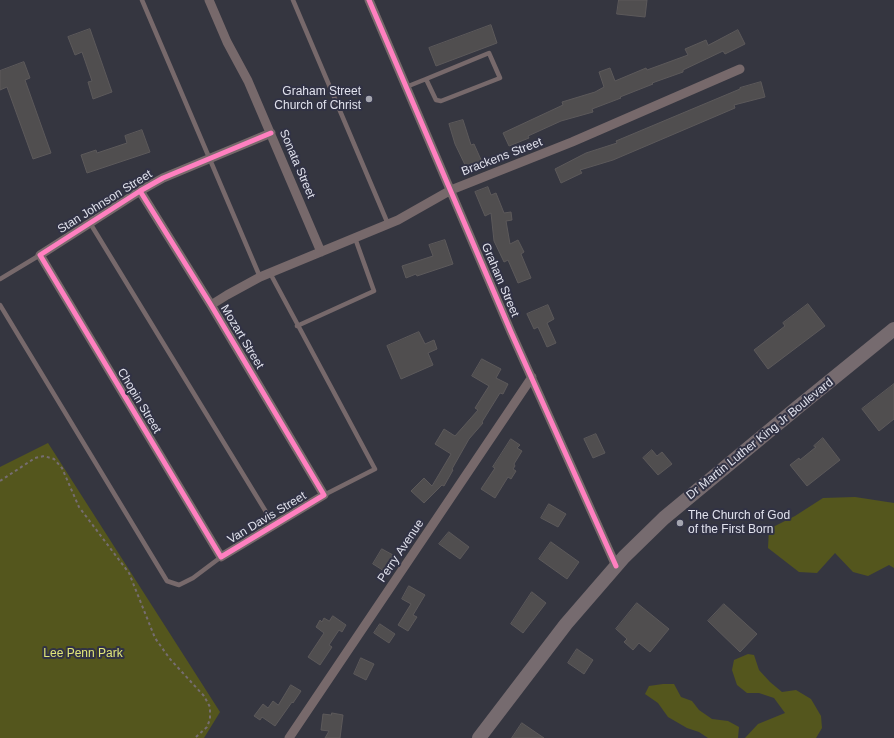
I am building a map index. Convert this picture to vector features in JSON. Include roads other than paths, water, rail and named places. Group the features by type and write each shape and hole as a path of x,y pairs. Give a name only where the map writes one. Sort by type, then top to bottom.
{"main road":[{"name":"Dr Martin Luther King Jr Boulevard","path":"479,738 566,624 616,566 664,518 894,329"}],"street":[{"name":"Sonata Street","path":"209,0 227,42 248,80 321,252"},
{"name":"Graham Street","path":"369,0 532,377 616,566"},
{"name":"Brackens Street","path":"211,305 260,277 388,224 451,190 572,142 740,69"},
{"name":"Stan Johnson Street","path":"40,255 140,191 164,178 271,133"},
{"name":"Mozart Street","path":"140,191 211,305 324,496"},
{"name":"Chopin Street","path":"40,255 221,557"},
{"name":"Perry Avenue","path":"289,738 532,377"},
{"name":"Van Davis Street","path":"221,557 324,496"}],"lane":[{"path":"142,0 260,277"},
{"path":"293,0 388,224"},
{"path":"406,87 426,78 489,53 500,78 441,101 436,100 433,97 426,78"},
{"path":"90,223 274,525"},
{"path":"297,326 374,291 355,238"},
{"path":"0,279 40,255"},
{"path":"270,274 375,469 324,496"},
{"path":"0,305 167,581 179,584 193,578 221,557"}],"place":[{"name":"Graham Street Church of Christ","path":"369,99"},
{"name":"The Church of God of the First Born","path":"680,523"}],"park label":[{"name":"Lee Penn Park","path":"83,654"}]}
